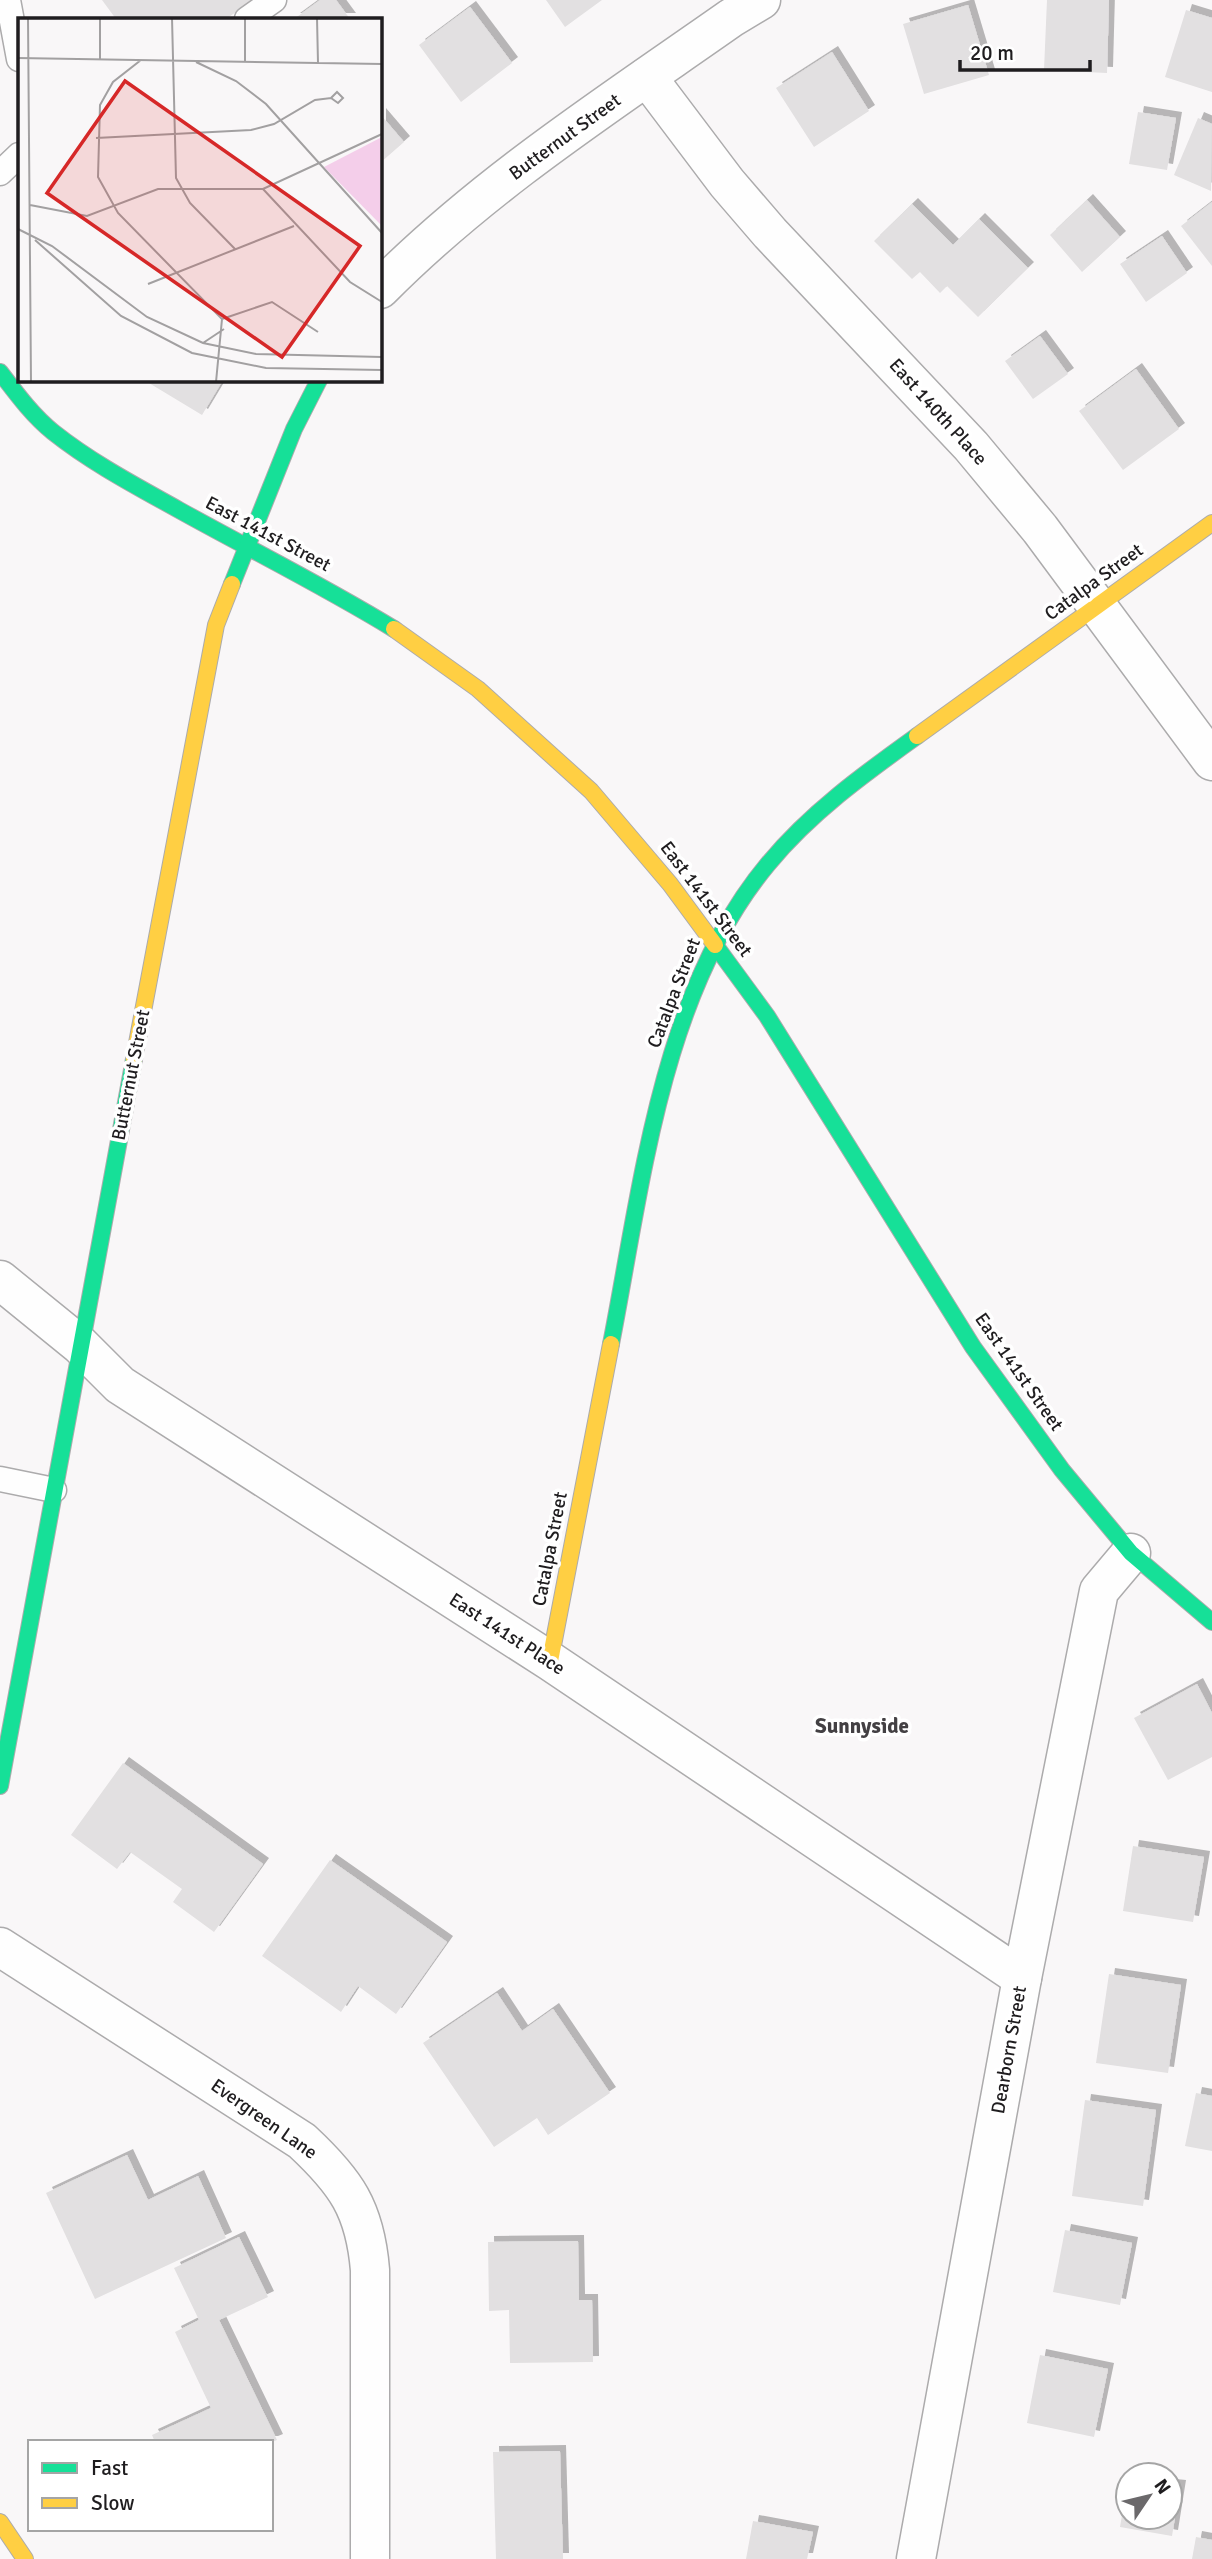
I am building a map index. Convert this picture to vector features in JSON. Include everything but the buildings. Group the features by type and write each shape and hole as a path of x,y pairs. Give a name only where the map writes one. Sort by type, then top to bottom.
{"street":[{"name":"Butternut Street","path":"382,287 421,247 474,203 730,18 761,0"},
{"name":"East 140th Place","path":"647,77 770,233 971,446 1040,529 1212,761"},
{"name":"East 141st Street","path":"0,372 30,410 52,431 108,471 338,595 409,638 478,690 591,792 670,884 767,1016 974,1347 1062,1470 1131,1553 1212,1622"},
{"name":"Butternut Street","path":"0,1786 216,625 294,429 319,382"},
{"name":"Catalpa Street","path":"550,1661 657,1101 672,1052 714,944 768,863 805,825 872,769 1212,523"},
{"name":"East 141st Place","path":"0,1280 80,1345 120,1385 550,1661 1022,1978"},
{"name":"Dearborn Street","path":"916,2559 1022,1978 1099,1591 1131,1553"},
{"name":"Evergreen Lane","path":"0,1947 303,2141 341,2179 363,2226 370,2270 370,2559"},
{"path":"0,2522 25,2559"}],"lane":[{"path":"8,0 18,54"},
{"path":"248,18 274,0"},
{"path":"0,173 18,156"},
{"path":"0,1479 54,1490"}],"traffic: fast":[{"path":"0,372 38,418 83,454 114,474 394,629"},
{"path":"232,584 294,429 318,382"},
{"path":"611,1344 646,1156 661,1093 679,1030 703,971 732,915 784,845 838,795 917,736"},
{"path":"715,945 767,1016 973,1347 1062,1470 1131,1553 1212,1622"},
{"path":"0,1786 134,1059"}],"traffic: slow":[{"path":"917,736 1212,523"},
{"path":"134,1059 216,625 232,584"},
{"path":"394,629 478,689 591,791 670,884 715,945"},
{"path":"550,1661 611,1344"},
{"path":"0,2522 25,2559"}],"district":[{"name":"Sunnyside","path":"862,1726"}]}
